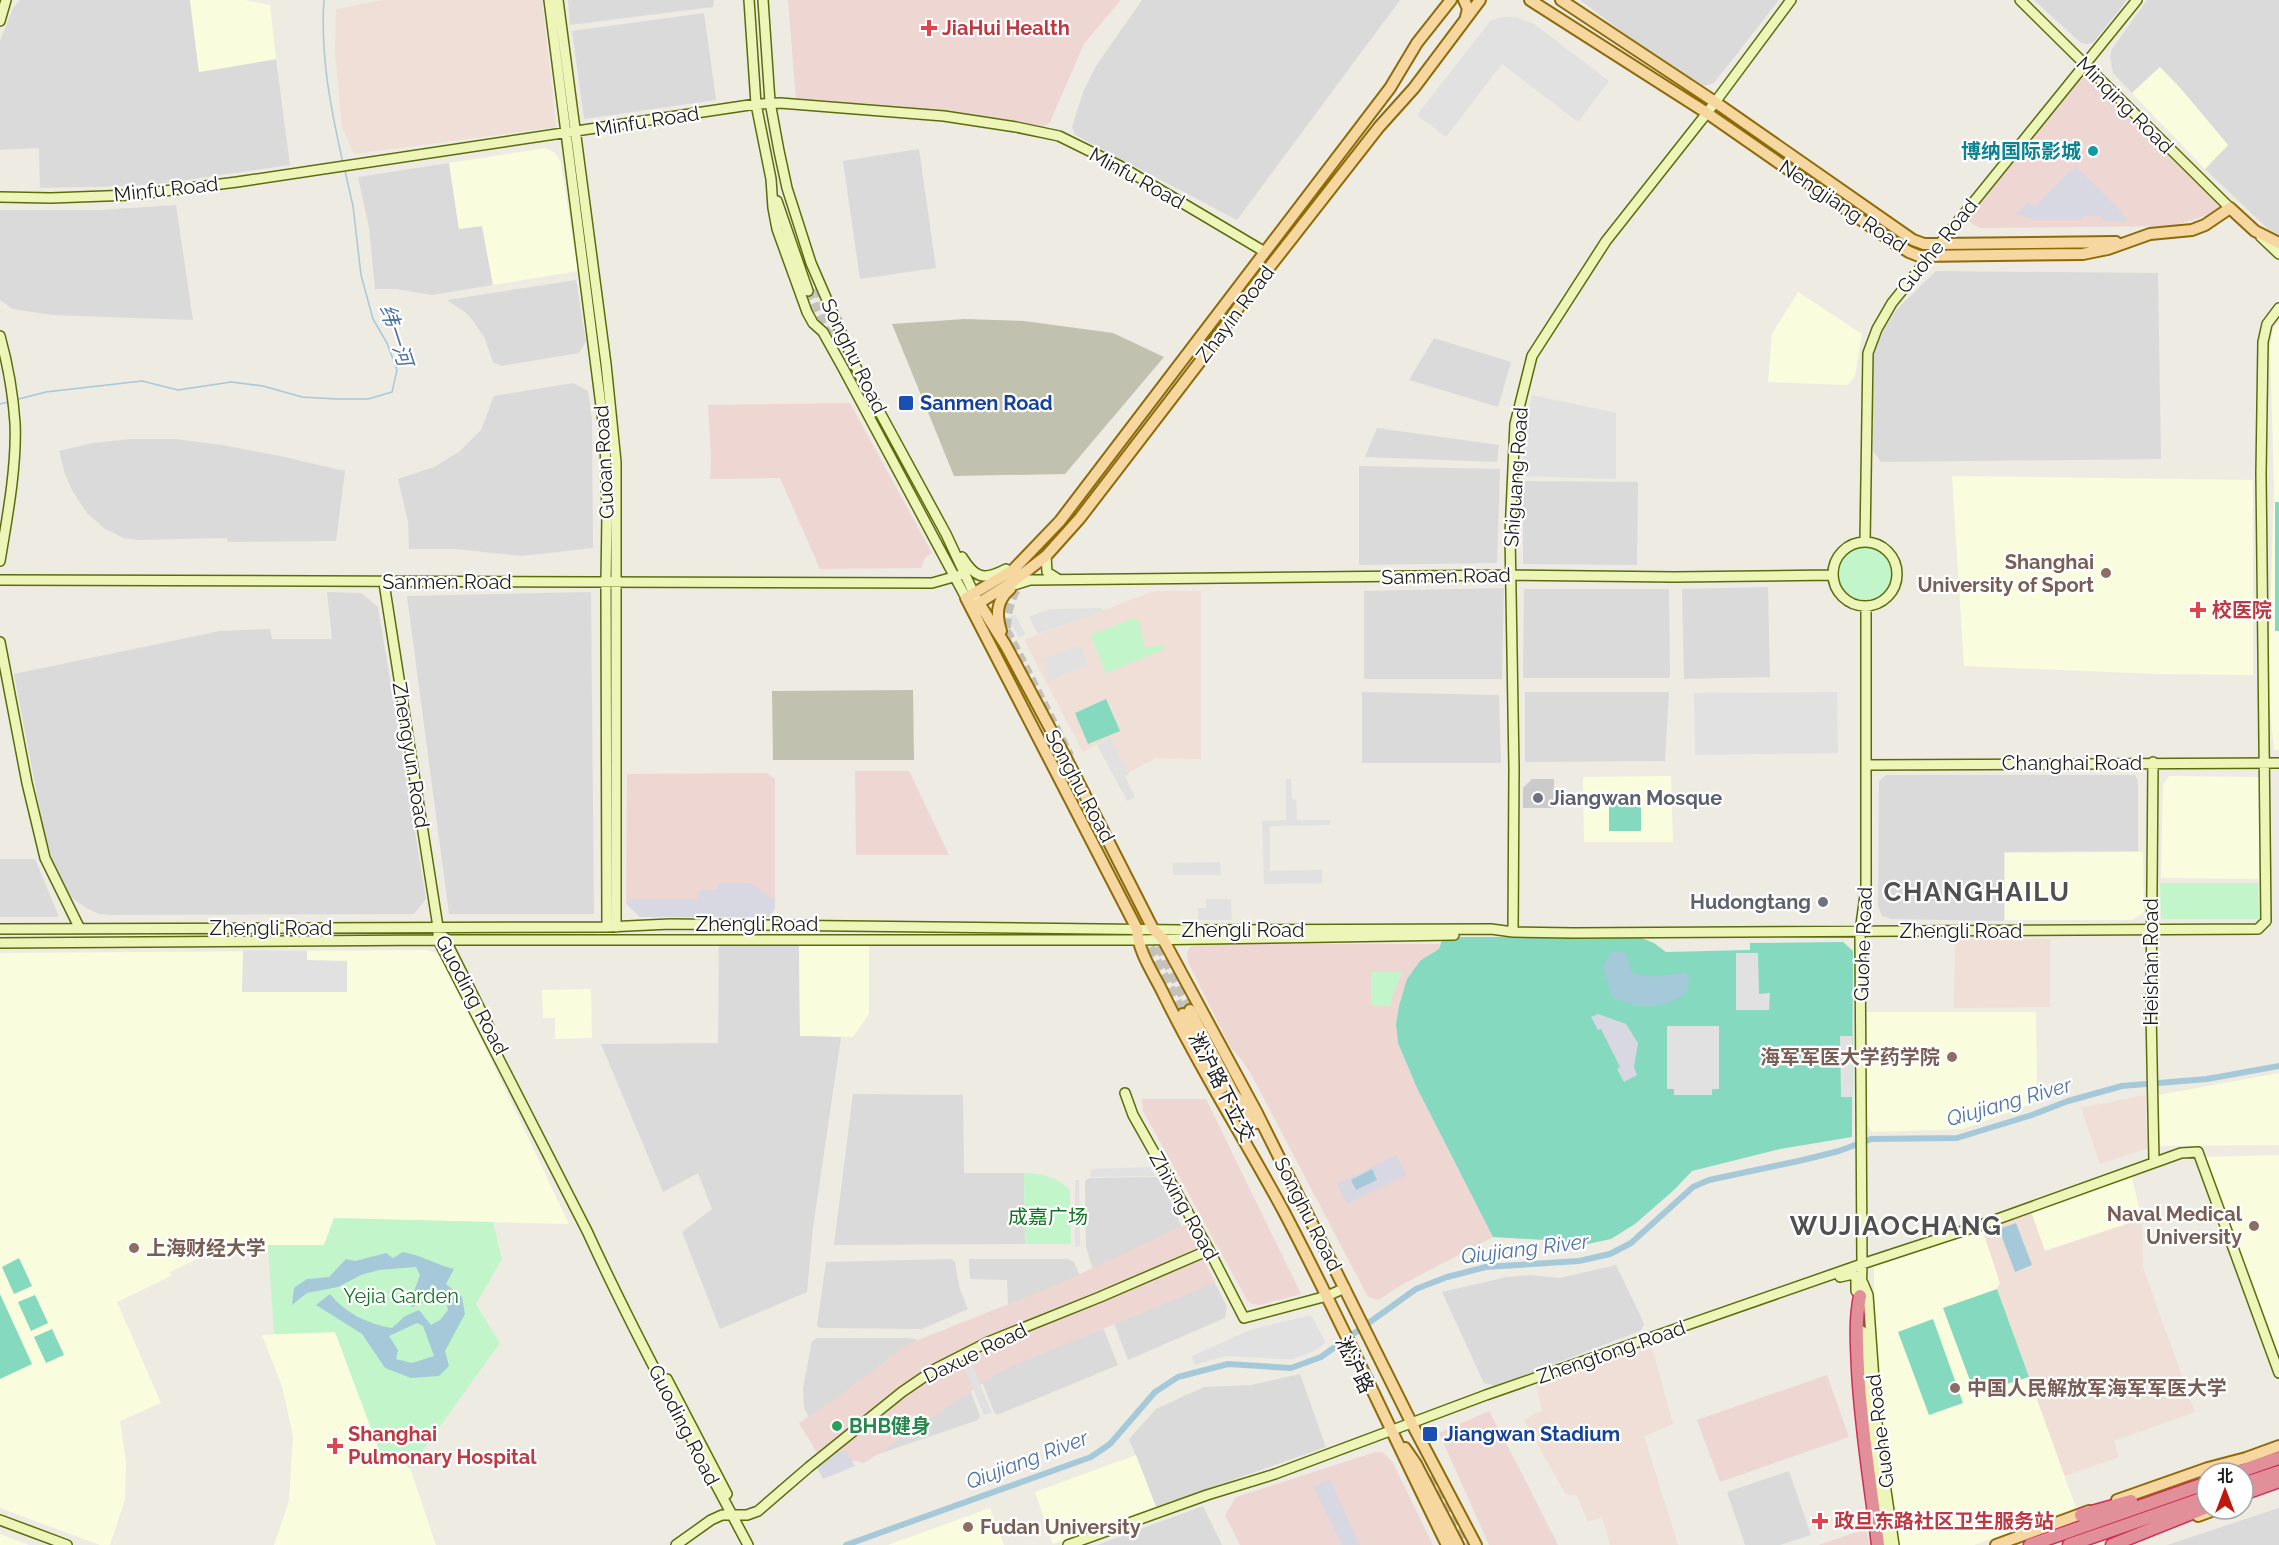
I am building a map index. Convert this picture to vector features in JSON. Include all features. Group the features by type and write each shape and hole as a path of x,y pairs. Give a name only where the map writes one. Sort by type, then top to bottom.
{"highway":[{"path":"1860,1296 1857,1317 1859,1378 1864,1442 1878,1545"},
{"path":"2255,1466 2279,1458"},
{"path":"2255,1480 2279,1472"},
{"path":"2255,1490 2279,1481"},
{"path":"2080,1515 2195,1484"},
{"path":"2030,1545 2195,1485"},
{"path":"2069,1545 2195,1501"},
{"path":"2112,1545 2195,1512"}],"main road":[{"path":"1464,0 1468,9 1465,20"},
{"name":"Zhayin Road","path":"973,601 1000,591 1033,567 1080,518 1378,127 1414,88 1480,0"},
{"name":"Nengjiang Road","path":"1530,0 1707,113 1919,256 2083,254 2108,249 2150,234 2192,230 2205,225 2230,208"},
{"name":"Nengjiang Road","path":"1561,0 1715,102 1913,240 1924,244 1938,244 2101,243 2134,239"},
{"name":"Zhayin Road","path":"973,601 1022,561 1060,521 1390,88 1417,43 1450,2"},
{"path":"2230,208 2255,231 2279,243"},
{"path":"1296,210 1297,218 1301,220 1312,213"},
{"path":"1227,303 1241,291 1244,301"},
{"path":"1161,390 1087,498 1202,359"},
{"path":"1005,646 998,622 999,602 1033,567"},
{"name":"Songhu Road","path":"973,601 1005,646 1067,760 1153,929 1163,939 1257,1113 1411,1422 1476,1545"},
{"name":"Songhu Road","path":"973,601 1137,934 1172,1012 1274,1194 1327,1296 1336,1320 1392,1429 1447,1545"},
{"name":"淞沪路下立交","path":"1272,1146 1234,1094 1187,1012 1243,1124 1274,1194"},
{"path":"1392,1429 1416,1464 1458,1545"},
{"path":"1996,1545 2099,1506 2279,1446"},
{"path":"2255,1495 2279,1486"},
{"path":"2112,1545 2195,1517"}],"street":[{"path":"0,21 6,0"},
{"name":"Guoan Road","path":"549,0 613,424 616,471 611,582 612,927"},
{"name":"Guoan Road","path":"558,0 570,132"},
{"name":"Songhu Road","path":"749,0 756,104 771,178 773,208 777,229 807,312 813,323 823,333 973,601"},
{"name":"Songhu Road","path":"763,0 771,102 782,169 811,263 842,339 946,534 960,576"},
{"name":"Shiguang Road","path":"1513,932 1510,534 1514,435 1518,408 1532,356 1606,241 1707,113 1791,0"},
{"name":"Minqing Road","path":"2020,0 2230,208"},
{"name":"Guohe Road","path":"1865,542 1868,352 1883,316 1938,244 2137,0"},
{"name":"Minfu Road","path":"0,197 132,195 351,165 771,102 944,116 1059,136 1120,166 1265,252"},
{"path":"771,178 783,222 813,289 795,229 782,169"},
{"path":"2255,231 2279,254"},
{"path":"2265,763 2261,473 2263,342 2267,324 2279,309"},
{"path":"0,336 12,395 15,423 13,464 0,561"},
{"path":"946,534 970,571 978,575 996,574 1022,561"},
{"path":"1865,542 1876,544 1893,558 1897,579 1893,590 1886,598 1877,604 1866,606 1852,604 1840,595 1832,575 1838,556 1846,548 1865,542"},
{"path":"1046,556 1047,572 1060,580"},
{"name":"Sanmen Road","path":"1000,591 1029,580 1511,575 1675,577 1832,575"},
{"name":"Sanmen Road","path":"0,580 932,583 960,576"},
{"name":"Zhengyun Road","path":"384,583 438,927"},
{"name":"Guohe Road","path":"1866,606 1866,888 1860,932 1862,1264 1860,1296 1870,1429 1885,1545"},
{"path":"0,642 27,783 45,858 80,929"},
{"name":"Heishan Road","path":"2153,762 2151,930 2154,1161"},
{"name":"Zhengli Road","path":"0,943 1137,934 1153,929 1860,932 2258,929 2266,921 2265,763"},
{"name":"Changhai Road","path":"1866,765 2279,763"},
{"name":"Zhengli Road","path":"0,929 612,927 670,924 780,924 1137,934 1163,939 1491,935 1513,932"},
{"name":"Guoding Road","path":"438,927 442,940 625,1296 748,1545"},
{"name":"Zhixing Road","path":"1125,1093 1133,1115 1209,1250 1244,1318 1327,1296"},
{"name":"Zhengtong Road","path":"1068,1545 1207,1495 1275,1474 1486,1395 1981,1225 2181,1153 2199,1152 2279,1372"},
{"name":"Daxue Road","path":"676,1545 711,1520 722,1515 754,1513 768,1504 825,1453 902,1392 937,1368 988,1342 1209,1250"},
{"path":"1792,1289 1801,1290 1853,1274 1856,1278 1857,1317"},
{"name":"Guohe Road","path":"1862,1281 1868,1295 1878,1436 1894,1545"},
{"path":"1327,1296 1345,1288"},
{"name":"Guoding Road","path":"734,1515 754,1545"},
{"path":"0,1520 67,1545"}],"shaded area":[{"path":"20,0 190,0 199,72 276,59 290,165 165,183 40,188 39,148 0,150 0,41 13,8"},
{"path":"190,0 245,0 270,5 276,59 199,72"},
{"path":"382,0 542,0 556,127 354,154 342,128 335,54 336,9"},
{"path":"568,0 714,0 713,7 570,25"},
{"path":"788,0 1121,0 1084,44 1050,122 1040,127 946,112 796,99"},
{"path":"1142,0 1400,0 1237,220 1075,135 1072,127 1083,92 1096,66"},
{"path":"1580,0 1779,0 1714,83 1704,86 1693,83"},
{"path":"2034,0 2127,0 2093,43 2087,44 2081,43"},
{"path":"2147,0 2279,0 2279,235 2268,229 2205,169 2228,145 2160,67 2132,93 2113,73 2110,56 2112,49"},
{"path":"704,13 716,100 584,119 572,31"},
{"path":"1515,17 1534,24 1609,81 1578,122 1502,64 1446,137 1417,115 1491,20"},
{"path":"2160,67 2228,145 2205,169 2132,93"},
{"path":"2083,74 2224,210 2172,226 1979,228 1966,219"},
{"path":"545,148 554,152 561,163 578,271 493,285 482,226 459,229 449,163"},
{"path":"919,149 936,268 860,279 843,161"},
{"path":"449,163 459,229 482,226 493,285 432,295 396,289 375,289 369,228 358,177"},
{"path":"2075,166 2128,221 2104,221 2102,216 2084,216 2080,220 2036,220 2016,214 2028,202 2035,206"},
{"path":"176,205 193,320 52,315 13,309 0,300 0,210 100,210"},
{"path":"1936,271 2158,273 2161,459 1881,462 1873,451 1872,354 1897,309"},
{"path":"576,280 586,341 579,353 501,366 493,362 484,337 474,322 465,312 447,300"},
{"path":"1798,292 1862,334 1855,376 1848,385 1768,382 1772,334"},
{"path":"965,319 1024,321 1113,333 1164,357 1065,474 954,476 892,324"},
{"path":"2279,323 2279,750 2274,750 2268,689 2274,487 2270,348 2273,328"},
{"path":"1434,338 1511,362 1498,407 1409,380"},
{"path":"573,383 588,391 592,419 593,548 522,556 455,549 409,549 408,522 398,479 434,467 459,452 481,430 494,396"},
{"path":"1532,395 1616,413 1616,479 1520,476"},
{"path":"850,403 932,553 925,558 921,568 820,569 780,478 710,479 708,405"},
{"path":"1377,428 1499,445 1497,462 1365,457"},
{"path":"131,439 175,439 222,445 345,471 336,541 228,542 227,538 138,540 124,538 105,529 87,513 73,492 59,451 93,443"},
{"path":"1359,466 1500,469 1497,563 1359,565"},
{"name":"Shanghai University of Sport","path":"1952,476 2253,480 2253,675 2158,674 1964,666"},
{"path":"1523,481 1638,482 1637,565 1523,564"},
{"path":"1768,587 1770,677 1684,679 1682,589"},
{"path":"1504,588 1502,679 1364,679 1364,591"},
{"path":"1524,589 1669,589 1670,678 1523,678"},
{"path":"1155,591 1201,591 1201,759 1156,758 1128,773 1110,738 1083,752 1024,640"},
{"path":"327,592 361,593 378,607 426,899 414,914 111,915 99,914 86,908 70,896 51,856 43,826 14,674 220,631 270,629 272,639 332,639"},
{"path":"591,592 594,914 449,914 407,596"},
{"path":"1101,608 1103,611 1038,634 1029,617 1050,609"},
{"path":"1015,614 1025,634 1019,638 1008,618"},
{"path":"1080,645 1088,665 1049,681 1045,669 1048,668 1043,659"},
{"path":"913,690 914,760 773,760 772,691"},
{"path":"1362,692 1499,695 1501,763 1362,763"},
{"path":"1525,692 1669,692 1665,761 1525,762"},
{"path":"1837,692 1838,753 1695,755 1694,693"},
{"path":"1110,738 1129,774 1125,776 1135,797 1127,801 1097,745"},
{"path":"855,771 909,771 949,855 856,855"},
{"path":"767,773 775,779 775,908 769,917 640,917 626,903 627,774"},
{"path":"1886,775 2135,775 2138,781 2138,851 2004,852 2004,921 1891,919 1882,916 1878,906 1879,781"},
{"path":"1671,776 1673,842 1584,842 1583,777"},
{"path":"2169,776 2260,777 2259,879 2161,878 2163,785"},
{"path":"1286,779 1291,779 1292,799 1296,800 1297,820 1330,820 1330,825 1270,826 1270,871 1322,870 1322,883 1264,884 1262,821 1286,820"},
{"name":"Jiangwan Mosque","path":"1532,779 1554,779 1554,808 1523,808 1523,788"},
{"path":"2143,852 2144,912 2132,920 2005,920 2005,853"},
{"path":"0,859 35,859 59,917 0,917"},
{"path":"1220,862 1221,875 1173,875 1173,863"},
{"path":"718,883 750,883 775,900 775,908 769,917 640,917 626,903 633,899 699,899 699,890 718,890"},
{"path":"1206,899 1231,899 1232,920 1198,920 1198,908 1206,908"},
{"path":"1955,939 2050,939 2050,1007 1954,1008"},
{"path":"719,942 799,942 800,1035 841,1037 813,1228 807,1292 720,1329 682,1232 712,1209 698,1173 663,1192 601,1044 718,1043"},
{"path":"799,942 869,942 869,1014 853,1037 800,1036"},
{"path":"1207,944 1440,944 1439,949 1421,960 1399,1006 1396,1024 1398,1043 1417,1088 1493,1237 1405,1283 1378,1300 1368,1297 1251,1074 1230,1047 1188,962 1187,953 1190,947"},
{"path":"243,950 307,951 307,960 347,961 347,992 242,992"},
{"name":"上海财经大学","path":"425,950 437,953 445,963 569,1224 334,1218 324,1245 268,1245 268,1252 202,1252 199,1258 170,1272 171,1276 117,1302 161,1403 120,1421 126,1462 125,1500 110,1545 100,1545 0,1508 0,953"},
{"path":"1736,953 1758,953 1759,994 1770,993 1769,1010 1736,1010"},
{"path":"591,989 592,1038 555,1039 555,1018 543,1018 542,990"},
{"name":"海军军医大学药学院","path":"1867,1012 2036,1012 2037,1102 1963,1129 1872,1132 1867,1124"},
{"path":"1598,1014 1626,1024 1638,1043 1634,1067 1637,1075 1624,1082 1617,1069 1620,1067 1601,1029 1598,1030 1591,1017"},
{"path":"1667,1026 1719,1026 1719,1089 1712,1089 1712,1095 1674,1095 1674,1089 1667,1089"},
{"path":"1840,1036 1852,1036 1852,1097 1841,1097"},
{"name":"Naval Medical University","path":"2279,1073 2279,1145 2160,1146 2158,1095"},
{"path":"853,1094 963,1095 964,1173 1024,1173 1025,1244 834,1245"},
{"path":"2145,1095 2147,1148 2100,1164 2081,1108"},
{"path":"1142,1099 1206,1099 1301,1294 1260,1305 1252,1304 1247,1300 1143,1111"},
{"path":"1397,1155 1406,1175 1347,1204 1337,1184"},
{"name":"中国人民解放军海军军医大学","path":"2279,1155 2279,1357 2203,1157"},
{"path":"1150,1167 1155,1176 1091,1177 1091,1169"},
{"path":"2131,1174 2142,1219 2044,1251 2030,1209"},
{"path":"1156,1177 1160,1179 1185,1234 1098,1286 1086,1247 1085,1181 1089,1178"},
{"path":"1075,1180 1079,1180 1080,1246 1075,1247"},
{"path":"2030,1209 2045,1251 2142,1219 2143,1268 2195,1412 2114,1441 2119,1457 2065,1476 1997,1289 2000,1283 1981,1225"},
{"path":"1187,1224 1215,1283 1001,1371 864,1463 817,1453 799,1423 833,1401 908,1344 1056,1285"},
{"name":"中国人民解放军海军军医大学","path":"1981,1225 2000,1283 1997,1289 2076,1508 1974,1545 1899,1545 1878,1400 1874,1330 1874,1260"},
{"path":"951,1259 955,1262 959,1286 968,1309 922,1329 820,1328 817,1326 826,1262"},
{"path":"969,1259 1068,1259 1074,1262 1086,1290 1008,1305 1007,1280 970,1279"},
{"path":"1616,1265 1642,1319 1644,1325 1640,1331 1496,1386 1484,1383 1442,1292 1507,1277 1529,1275 1560,1278"},
{"path":"1208,1269 1227,1307 1225,1318 1128,1360 1106,1303"},
{"path":"1096,1310 1118,1365 997,1415 974,1362"},
{"path":"1311,1315 1326,1343 1311,1352 1293,1359 1226,1356 1194,1365 1192,1356 1250,1330"},
{"name":"Shanghai Pulmonary Hospital","path":"335,1332 381,1455 410,1468 436,1545 274,1545 289,1501 293,1436 282,1386 262,1335"},
{"path":"817,1338 909,1338 919,1342 812,1423 804,1408 803,1388 812,1341"},
{"path":"1652,1348 1673,1424 1644,1436 1678,1545 1610,1545 1602,1517 1588,1522 1577,1496 1565,1493 1524,1420 1542,1410 1536,1385"},
{"path":"971,1362 992,1413 984,1415 963,1365"},
{"path":"962,1368 980,1416 978,1420 853,1461 846,1451"},
{"path":"1300,1374 1326,1447 1156,1507 1129,1439 1156,1409 1204,1387 1251,1385"},
{"path":"1827,1375 1849,1437 1720,1482 1697,1420"},
{"path":"1489,1411 1558,1545 1489,1545 1439,1433"},
{"path":"846,1451 855,1466 823,1479 817,1467 838,1452"},
{"path":"1382,1452 1392,1461 1433,1545 1240,1545 1225,1515 1236,1497"},
{"path":"1136,1455 1156,1507 1053,1544 1035,1492"},
{"path":"1789,1471 1811,1535 1780,1545 1745,1545 1727,1492"},
{"path":"1330,1480 1360,1545 1342,1545 1313,1486"},
{"path":"1203,1506 1222,1545 1097,1545"},
{"name":"Fudan University","path":"990,1508 1004,1545 888,1545"},
{"path":"2279,1508 2279,1545 2167,1545 2240,1521 2255,1521 2255,1516"},
{"path":"1866,1529 1870,1545 1818,1545"},
{"path":"0,1534 29,1545 0,1545"}],"green space":[{"path":"2275,502 2279,502 2279,631 2275,631"},
{"path":"1864,546 1875,548 1884,554 1890,563 1892,574 1890,585 1884,594 1875,600 1864,602 1853,600 1844,594 1838,585 1836,574 1838,563 1844,554 1853,548"},
{"path":"1135,618 1139,622 1144,645 1147,647 1164,645 1165,649 1106,673 1090,635"},
{"path":"1106,699 1120,731 1088,744 1075,713"},
{"path":"1609,796 1641,796 1641,831 1609,831"},
{"path":"2160,883 2258,883 2259,919 2161,919"},
{"path":"1443,937 1639,937 1654,943 1666,952 1750,950 1750,943 1843,942 1853,951 1852,1137 1780,1149 1692,1171 1635,1224 1611,1239 1555,1251 1545,1240 1493,1237 1417,1088 1398,1043 1396,1024 1407,979 1421,960 1439,949"},
{"path":"1371,972 1402,972 1391,1000 1392,1006 1371,1006"},
{"name":"成嘉广场","path":"1024,1173 1049,1177 1070,1190 1071,1244 1025,1244"},
{"name":"Yejia Garden","path":"334,1218 493,1222 502,1259 476,1304 500,1343 410,1468 381,1455 335,1332 274,1334 268,1245 324,1245"},
{"path":"19,1258 32,1286 14,1294 2,1267"},
{"path":"1997,1289 2029,1377 1975,1394 1943,1308"},
{"path":"0,1294 32,1364 0,1379"},
{"path":"35,1295 48,1323 31,1331 18,1302"},
{"path":"1933,1319 1963,1403 1929,1415 1898,1332"},
{"path":"52,1329 64,1355 46,1363 34,1337"}],"water":[{"path":"1611,952 1624,952 1631,972 1642,976 1686,972 1689,977 1687,992 1670,1002 1651,1006 1631,1004 1612,997 1603,967"},
{"path":"1372,1169 1377,1180 1356,1190 1351,1180"},
{"path":"2016,1223 2032,1265 2015,1272 1999,1229"},
{"path":"403,1252 454,1269 446,1284 462,1297 465,1314 445,1351 449,1366 439,1376 411,1378 385,1368 362,1334 316,1305 330,1294 350,1312 374,1324 392,1328 405,1316 419,1310 431,1325 440,1320 448,1310 447,1306 443,1296 432,1284 425,1302 412,1307 410,1302 420,1275 416,1267 379,1270 361,1275 338,1287 307,1293 292,1305 294,1288 307,1279 329,1277 346,1259 355,1261 386,1253 393,1258","holes":["417,1323 423,1326 434,1356 412,1363 396,1359 398,1350 389,1336"]}],"waterway":[{"name":"纬一河","path":"324,0 325,62 343,163"},
{"name":"纬一河","path":"15,400 46,392 142,381 178,390 231,382 263,386 302,397 336,399 368,399 392,392 397,370 387,343 373,319 361,275 353,206 345,171"},
{"name":"纬一河","path":"0,404 8,402"},
{"name":"Qiujiang River","path":"846,1545 1091,1457 1110,1444 1155,1392 1178,1377 1228,1364 1291,1368 1321,1357 1416,1289 1447,1277 1486,1267 1579,1261 1610,1254 1631,1243 1693,1187 1709,1180 1839,1151 1871,1139 1957,1138 2032,1115 2068,1101 2122,1086 2207,1079 2279,1066"}],"tunnel":[{"path":"817,288 843,347"},
{"path":"808,291 828,335"},
{"path":"1023,571 1053,535"},
{"path":"968,575 1009,635 1070,756"},
{"path":"1007,643 1008,611 1021,581"},
{"path":"999,635 1006,669"},
{"path":"1153,932 1190,1010"},
{"path":"1143,934 1183,1014"},
{"path":"1434,1475 1468,1545"}],"place":[{"name":"JiaHui Health","path":"929,28"},
{"name":"博纳国际影城","path":"2093,151"},
{"name":"Sanmen Road","path":"906,403"},
{"name":"Shanghai University of Sport","path":"2106,573"},
{"name":"校医院","path":"2198,610"},
{"name":"Jiangwan Mosque","path":"1538,798"},
{"name":"Hudongtang","path":"1823,902"},
{"name":"海军军医大学药学院","path":"1952,1057"},
{"name":"Naval Medical University","path":"2254,1226"},
{"name":"上海财经大学","path":"134,1248"},
{"name":"中国人民解放军海军军医大学","path":"1955,1388"},
{"name":"BHB健身","path":"837,1426"},
{"name":"Jiangwan Stadium","path":"1430,1434"},
{"name":"Shanghai Pulmonary Hospital","path":"335,1446"},
{"name":"政旦东路社区卫生服务站","path":"1820,1521"},
{"name":"Fudan University","path":"968,1527"}],"district":[{"name":"CHANGHAILU","path":"1977,892"},
{"name":"WUJIAOCHANG","path":"1896,1226"}]}
